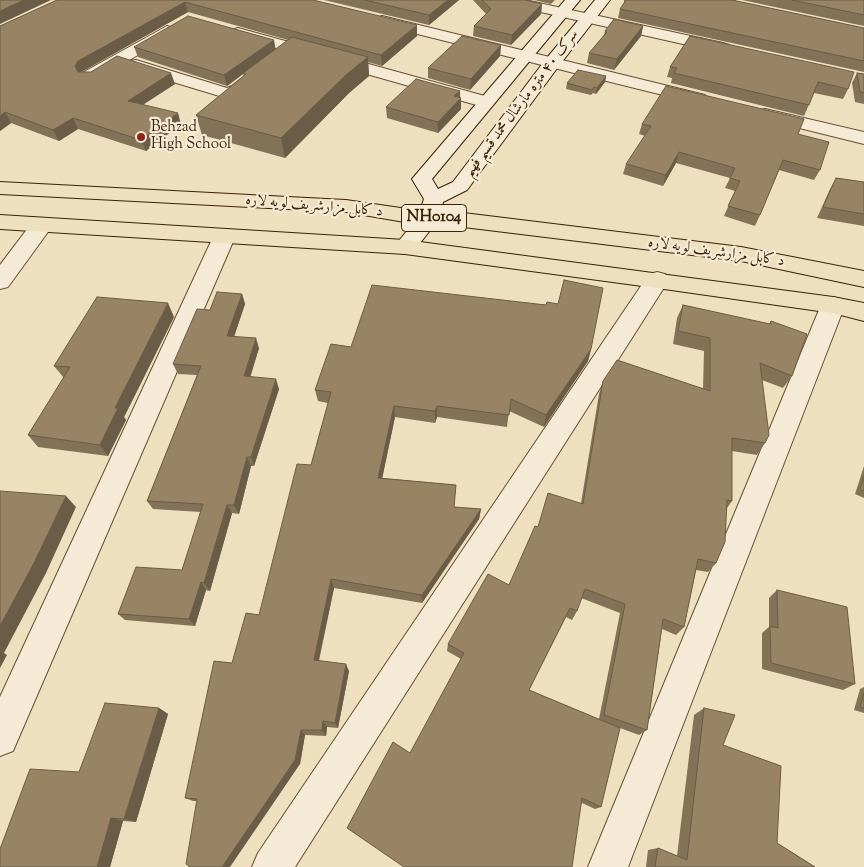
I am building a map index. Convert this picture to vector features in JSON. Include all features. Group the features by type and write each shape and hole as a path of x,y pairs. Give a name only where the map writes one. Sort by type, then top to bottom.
{"highway":[{"name":"د کابل مزارشریف لویه لاره","path":"0,188 346,206 428,219 438,217 742,254 864,279"},
{"name":"د کابل مزارشریف لویه لاره","path":"0,222 405,247 657,280 833,305 864,312"}],"street":[{"path":"504,0 567,7 588,19 740,52"},
{"name":"سرک ۴۰ متره مارشال محمد قسیم فهیم","path":"567,7 422,179 434,199 460,186 603,0"},
{"path":"364,17 713,102"},
{"path":"89,77 176,25"},
{"path":"220,28 486,102"},
{"path":"118,60 226,93 238,90 294,48"},
{"path":"751,111 864,138"},
{"path":"405,247 428,219 434,199"},
{"path":"0,281 42,225"},
{"path":"0,738 224,237"},
{"path":"279,865 657,280"},
{"path":"608,867 833,305"}],"building":[{"path":"0,0 24,0 0,11"},
{"path":"57,0 313,0 417,25 381,55 185,2 78,61 75,66 78,72 91,72 117,56 171,73 128,101 178,113 141,140 73,118 53,130 5,112 0,116 0,26"},
{"path":"365,0 448,0 429,15"},
{"path":"482,0 525,0 542,4 512,35 474,26 491,9"},
{"path":"626,0 732,0 864,28 864,61 620,9"},
{"path":"792,0 864,0 864,15"},
{"path":"188,16 274,40 224,75 134,47"},
{"path":"614,19 643,26 617,59 589,53 607,32 605,31"},
{"path":"462,36 501,45 471,79 428,68"},
{"path":"690,36 854,72 848,89 818,82 809,105 674,73 677,68 670,67"},
{"path":"292,37 368,57 347,74 281,138 196,115 246,74 243,73"},
{"path":"578,70 606,76 597,88 594,87 592,90 567,83"},
{"path":"857,73 864,74 864,93 860,92"},
{"path":"416,79 460,91 454,96 461,98 438,122 386,107"},
{"path":"666,86 804,119 798,134 829,142 820,170 783,160 760,215 728,206 740,181 730,178 735,168 679,152 666,175 626,164 651,126 642,124"},
{"path":"836,178 864,182 864,214 823,207"},
{"path":"564,280 603,288 591,349 546,415 511,399 509,415 437,406 435,411 394,406 378,478 456,485 454,507 481,509 422,595 331,579 314,660 346,664 335,723 323,721 322,730 301,730 295,760 222,867 189,867 186,864 197,799 185,798 214,661 232,663 246,613 259,615 297,464 311,465 331,392 315,390 331,344 351,347 372,285 546,305 547,302 558,304"},
{"path":"217,292 242,294 227,336 256,338 244,376 276,379 251,457 247,457 234,505 227,505 204,583 201,582 189,619 118,614 136,567 182,570 203,504 147,501 201,366 173,364 197,309 210,310"},
{"path":"97,297 168,303 115,408 118,408 100,445 28,435 70,367 54,366"},
{"path":"683,305 770,324 771,321 807,334 792,376 760,363 769,435 765,443 732,438 732,501 727,500 725,542 716,563 698,559 684,627 663,619 647,730 604,715 625,604 585,589 577,611 570,608 529,690 620,728 601,807 582,798 572,867 404,867 347,828 393,742 410,753 464,653 448,644 488,574 509,585 535,526 538,527 548,493 583,504 603,381 617,360 710,391 710,338 678,331"},
{"path":"864,477 864,491 860,489"},
{"path":"0,491 66,496 34,563 0,626"},
{"path":"777,590 847,607 855,684 771,663 770,626 778,628"},
{"path":"864,693 864,708 860,707"},
{"path":"105,703 159,708 124,819 111,818 97,867 0,867 0,849 30,769 79,772"},
{"path":"704,708 735,715 723,745 781,766 777,843 815,867 655,867 658,848 687,860"}],"place":[{"name":"Behzad High School","path":"141,137"}]}
